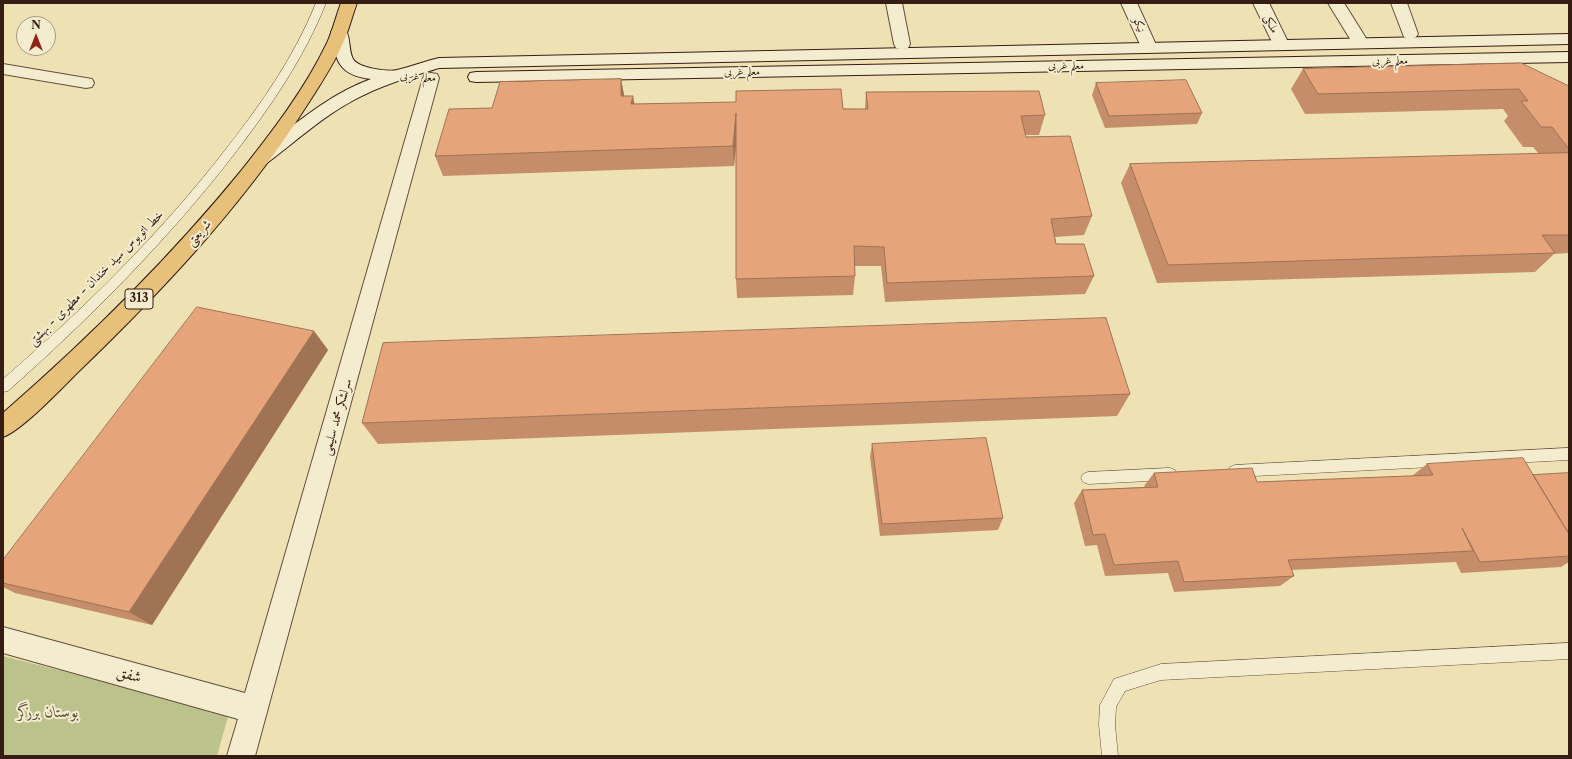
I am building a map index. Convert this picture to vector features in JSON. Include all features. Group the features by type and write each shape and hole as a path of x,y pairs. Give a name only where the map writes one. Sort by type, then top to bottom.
{"main road":[{"name":"شریعتی","path":"3,426 61,376 169,268 261,159 293,114 335,43 349,3"},
{"path":"894,3 902,44"},
{"name":"نیکو","path":"1130,3 1149,47"},
{"name":"ملکی","path":"1261,3 1281,44"},
{"path":"1336,3 1361,43"},
{"path":"1399,3 1410,34"},
{"path":"339,32 345,60 351,68 358,71 395,75"},
{"name":"معلم غربی","path":"395,75 431,78 635,66 1012,50 1569,39"},
{"path":"1222,45 1231,65"},
{"path":"1012,50 1016,66"},
{"name":"معلم غربی","path":"395,75 439,63 635,66 1231,65 1569,57"},
{"path":"3,69 86,83"},
{"path":"261,159 335,104 360,90 395,75"},
{"name":"سرلشکر محمد سلیمی","path":"241,756 431,78"},
{"name":"شفق","path":"3,640 254,710"}],"lane":[{"name":"خط اتوبوس سید خندان - مطهری - بهشتی","path":"3,387 30,364 139,259 169,227 221,165 282,81 304,43 321,3"},
{"path":"1222,471 1569,454"},
{"path":"1088,478 1182,473"},
{"path":"1110,756 1107,725 1108,705 1120,685 1161,672 1569,651"}],"green space":[{"name":"بوستان برزگر","path":"3,656 229,713 217,756 3,756"}],"building":[{"path":"1521,63 1569,86 1569,149 1552,127 1541,127 1521,101 1528,101 1519,89 1318,94 1303,69"},
{"path":"621,79 621,96 633,96 631,104 736,102 736,91 841,89 843,109 868,109 866,92 1039,91 1045,115 1021,116 1026,137 1070,136 1092,216 1051,219 1056,244 1084,244 1094,276 887,283 884,247 854,246 855,276 736,279 736,113 733,146 435,156 449,109 492,108 500,82"},
{"path":"1186,80 1202,113 1109,116 1096,83"},
{"path":"1569,153 1569,235 1542,235 1555,253 1168,265 1130,164"},
{"path":"197,307 314,331 129,612 3,583 3,560"},
{"path":"1106,318 1130,394 362,423 383,343"},
{"path":"986,438 1003,518 882,524 872,444"},
{"path":"1523,458 1569,534 1569,556 1480,562 1462,528 1473,551 1288,560 1294,576 1184,582 1178,561 1114,565 1105,534 1093,535 1082,490 1158,487 1154,473 1252,468 1257,482 1433,475 1427,464"},
{"path":"1569,473 1569,534 1533,475"}]}
